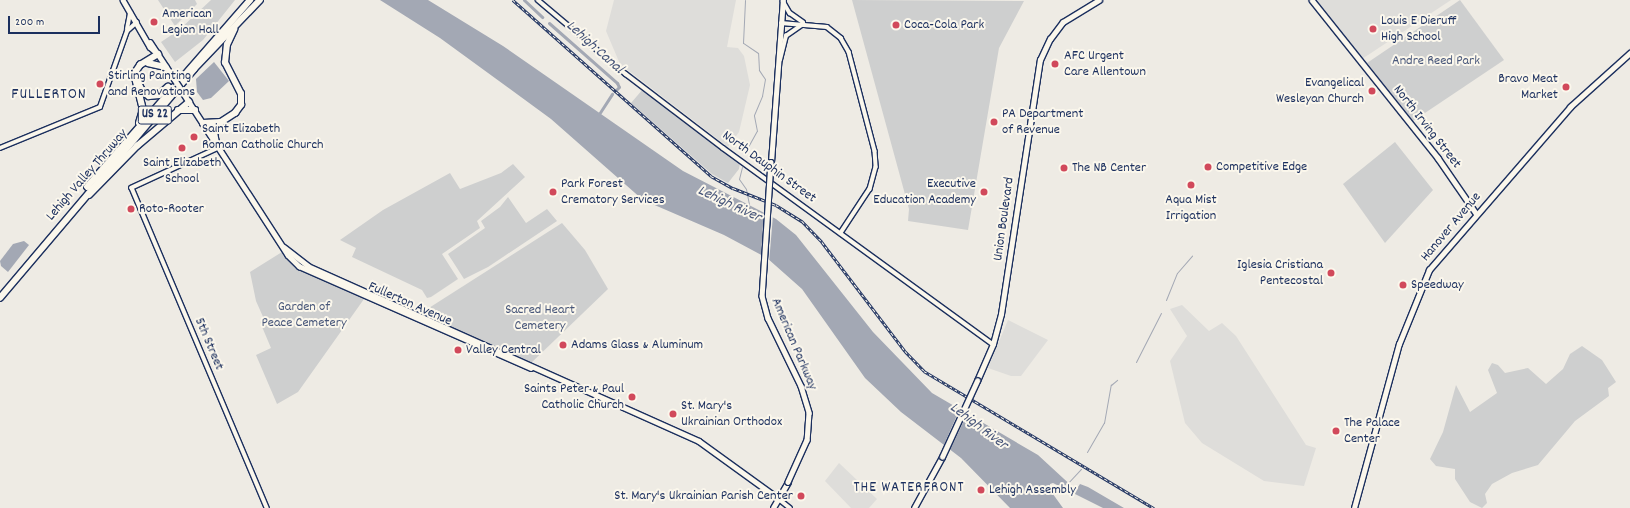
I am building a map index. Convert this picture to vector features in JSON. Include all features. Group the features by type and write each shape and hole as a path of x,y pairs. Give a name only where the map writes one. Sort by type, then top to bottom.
{"highway":[{"name":"Lehigh Valley Thruway","path":"0,292 109,160 250,0"},
{"name":"Lehigh Valley Thruway","path":"0,298 53,233 194,69 260,0"},
{"path":"218,146 214,130 221,122 235,114 242,102 225,58 227,45 236,25"},
{"path":"158,54 139,71 137,82 144,92 154,96 161,94 193,64"},
{"path":"109,160 142,117 143,108 134,83 135,72 142,63 158,54"},
{"path":"148,63 166,67"},
{"path":"53,233 127,154 189,102"},
{"path":"178,110 195,110"},
{"path":"203,123 221,122"}],"main road":[{"name":"Fullerton Avenue","path":"123,0 284,247 308,266 536,370 699,441 778,499"},
{"name":"American Parkway","path":"778,499 788,482 807,440 808,413 801,386 768,318 762,296 783,0"},
{"name":"Union Boulevard","path":"914,508 942,457 993,344 1003,306 1040,60 1050,39 1063,22 1099,0"},
{"name":"North Irving Street","path":"1312,0 1438,158 1476,213"},
{"name":"Hanover Avenue","path":"1354,508 1399,344 1414,302 1433,263 1570,107 1630,53"},
{"path":"773,508 778,499"}],"street":[{"name":"North Dauphin Street","path":"538,0 626,74 993,344"},
{"path":"783,0 793,16 806,24"},
{"path":"0,148 100,107 127,31 130,10"},
{"path":"127,31 137,22"},
{"path":"781,23 806,24 830,29 847,46 875,151 876,167 870,189 841,233"},
{"path":"778,66 786,36 794,28 806,24"},
{"name":"5th Street","path":"218,146 132,188 267,508"},
{"path":"778,499 790,508"}],"shaded area":[{"path":"614,0 736,0 727,47 738,48 744,56 750,85 739,132 728,147 620,64 606,31"},
{"name":"Louis E Dieruff High School","path":"1317,0 1451,0 1362,59"},
{"path":"1182,305 1209,331 1222,323 1236,336 1306,445 1316,448 1304,486 1264,481 1202,443 1185,423 1170,361 1187,336 1170,309"},
{"path":"1008,320 1048,340 1021,376 1011,376 988,368"},
{"path":"839,463 877,499 869,508 851,508 825,481"}],"green space":[{"path":"158,0 195,0 197,4 175,26"},
{"path":"211,0 235,0 203,40 175,62 161,42 179,30"},
{"name":"Coca-Cola Park","path":"852,0 1024,1 999,48 968,230 908,221 909,209"},
{"name":"Andre Reed Park","path":"1460,0 1504,60 1413,121 1367,63"},
{"path":"643,89 740,162 739,169 728,183 712,174 631,103"},
{"path":"1395,142 1433,190 1385,243 1343,184"},
{"path":"513,164 525,177 477,221 480,228 442,254 458,279 431,297 427,298 422,290 352,257 356,248 340,240 383,210 450,173 460,189 501,173"},
{"path":"508,197 526,223 547,209 557,221 488,267 464,279 448,254 485,228 481,221 500,207"},
{"name":"Sacred Heart Cemetery","path":"562,223 585,250 608,289 530,364 421,313"},
{"name":"Garden of Peace Cemetery","path":"282,252 295,268 364,299 298,392 277,404 256,355 271,348 260,322 264,319 256,301 250,272"},
{"path":"1582,346 1602,360 1616,382 1608,388 1609,396 1575,421 1538,465 1512,473 1492,484 1485,494 1487,503 1482,508 1470,502 1455,479 1455,469 1436,466 1430,459 1443,432 1456,385 1470,412 1497,393 1488,370 1492,363 1498,365 1505,373 1528,368 1546,384 1563,369 1570,354"}],"water":[{"name":"Lehigh River","path":"380,0 428,0 503,46 683,171 776,219 796,235 873,332 932,393 1038,455 1076,490 1080,484 1088,487 1124,508 1103,508 1053,483 1050,484 1050,490 1063,508 1010,508 961,458 901,412 865,378 802,289 767,258 724,235 643,200 551,119 440,38"},
{"path":"214,62 229,81 211,98 203,100 197,92 196,79"},
{"path":"24,241 29,245 8,272 1,266 0,261 13,244"}],"pier":[{"path":"764,211 773,215 769,263 761,257"},
{"path":"961,406 969,410 949,452 943,447"}],"waterway":[{"name":"Lehigh Canal","path":"524,0 542,17"},
{"path":"744,154 757,131 754,115 762,96 765,79 759,70 758,53 743,43 745,0"},
{"name":"Lehigh Canal","path":"549,23 617,83 619,87 615,91"},
{"name":"Lehigh Canal","path":"599,114 612,94"},
{"name":"Lehigh River","path":"742,167 739,179 746,189 749,205"},
{"path":"1166,300 1177,273 1192,256"},
{"path":"1136,362 1161,313"},
{"path":"1087,452 1104,423 1111,385 1117,380"},
{"path":"1066,485 1081,469"}],"railway":[{"path":"513,0 711,176 733,188 776,205 802,221 822,242 905,351 924,371 1154,508"}],"place":[{"name":"American Legion Hall","path":"154,22"},
{"name":"Coca-Cola Park","path":"896,25"},
{"name":"Louis E Dieruff High School","path":"1373,29"},
{"name":"AFC Urgent Care Allentown","path":"1055,64"},
{"name":"Stirling Painting and Renovations","path":"100,84"},
{"name":"Bravo Meat Market","path":"1566,87"},
{"name":"Evangelical Wesleyan Church","path":"1372,91"},
{"name":"PA Department of Revenue","path":"994,122"},
{"name":"Saint Elizabeth Roman Catholic Church","path":"194,137"},
{"name":"Saint Elizabeth School","path":"182,148"},
{"name":"Competitive Edge","path":"1208,167"},
{"name":"The NB Center","path":"1064,168"},
{"name":"Aqua Mist Irrigation","path":"1191,185"},
{"name":"Park Forest Crematory Services","path":"553,192"},
{"name":"Executive Education Academy","path":"984,192"},
{"name":"Roto-Rooter","path":"131,209"},
{"name":"Iglesia Cristiana Pentecostal","path":"1331,273"},
{"name":"Speedway","path":"1403,285"},
{"name":"Adams Glass & Aluminum","path":"563,345"},
{"name":"Valley Central","path":"458,350"},
{"name":"Saints Peter & Paul Catholic Church","path":"632,397"},
{"name":"St. Mary's Ukrainian Orthodox","path":"673,414"},
{"name":"The Palace Center","path":"1336,431"},
{"name":"Lehigh Assembly","path":"981,490"},
{"name":"St. Mary's Ukrainian Parish Center","path":"801,496"}],"district":[{"name":"FULLERTON","path":"49,95"},
{"name":"THE WATERFRONT","path":"909,489"}]}
